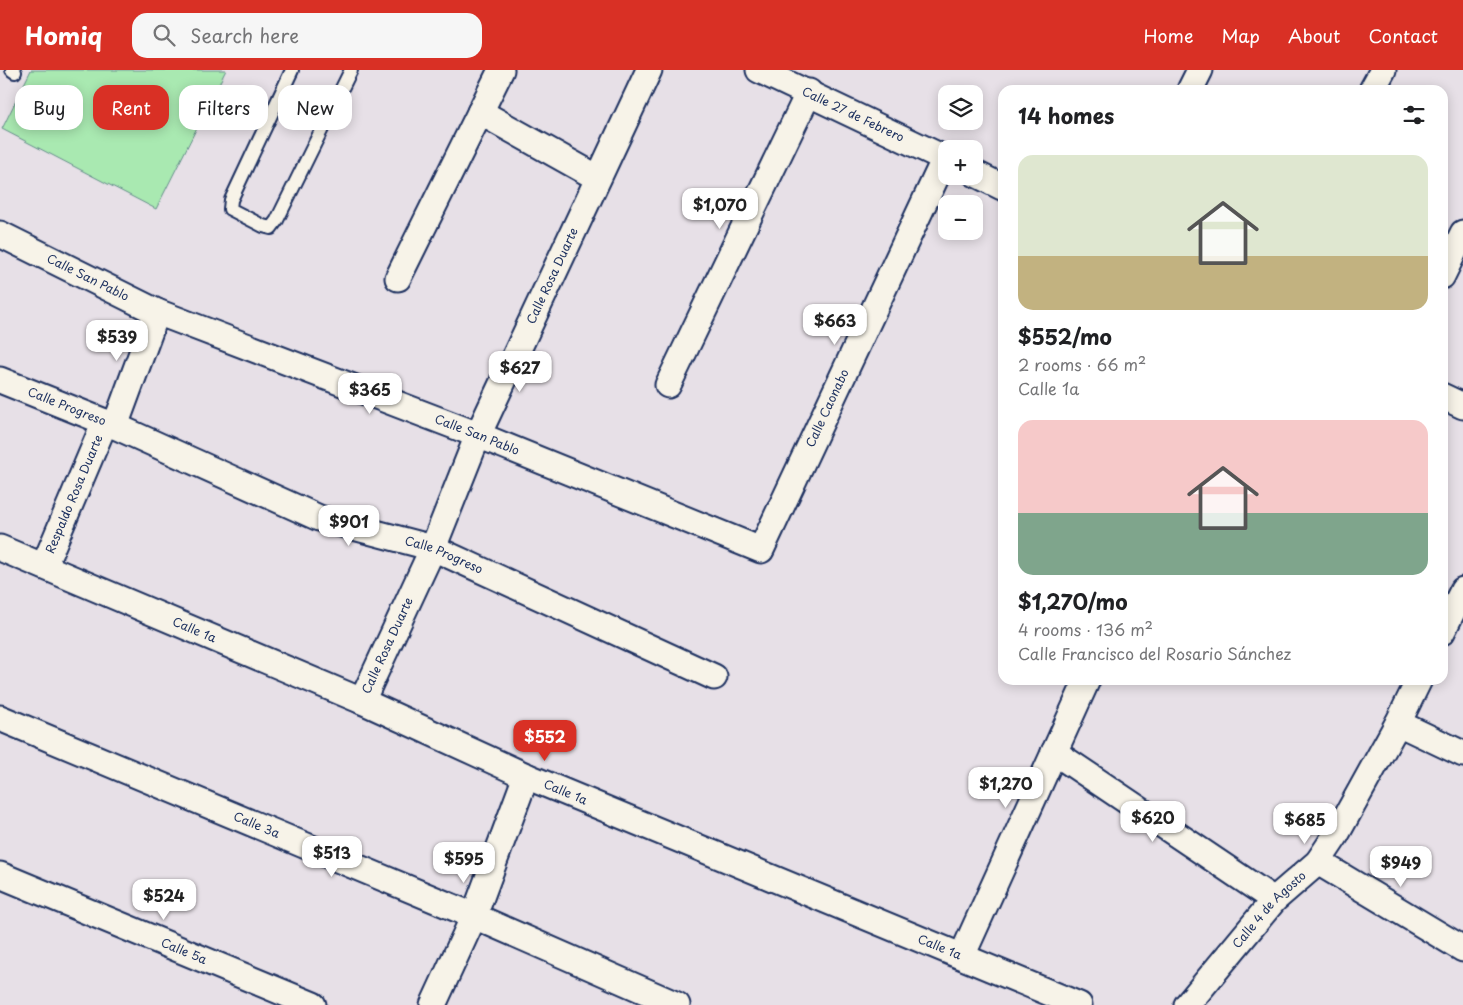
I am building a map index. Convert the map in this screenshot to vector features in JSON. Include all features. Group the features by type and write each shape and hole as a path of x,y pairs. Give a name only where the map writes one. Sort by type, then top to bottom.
{"street":[{"path":"398,278 501,70"},
{"name":"Calle Rosa Duarte","path":"362,701 433,548 478,435 649,70"},
{"name":"Calle 27 de Febrero","path":"759,70 809,92 938,155"},
{"path":"1192,85 1200,70"},
{"path":"1375,85 1383,70"},
{"path":"668,385 809,92"},
{"path":"480,112 598,178"},
{"name":"Calle Caonabo","path":"761,550 938,176"},
{"path":"983,178 998,186"},
{"name":"Calle San Pablo","path":"0,234 157,312 478,435 761,550"},
{"path":"1448,264 1463,234"},
{"name":"Respaldo Rosa Duarte","path":"44,566 110,424 157,312"},
{"name":"Calle Progreso","path":"0,380 110,424 319,518 433,548 714,677"},
{"path":"1448,399 1463,406"},
{"name":"Calle 1a","path":"2,555 44,566 362,701 526,776 962,956 1031,996 1079,1005"},
{"path":"1448,620 1463,590"},
{"path":"962,956 1085,685"},
{"name":"Calle 4 de Agosto","path":"1187,1005 1274,900 1318,862 1336,835 1398,723 1417,685"},
{"name":"Calle 3a","path":"0,718 474,916 678,1005"},
{"path":"1398,723 1463,754"},
{"path":"1054,752 1274,900"},
{"path":"433,1005 474,916 526,776"},
{"path":"1318,862 1463,949"},
{"name":"Calle 5a","path":"0,874 313,1005"}],"lane":[{"path":"292,70 231,200 230,209 262,226 271,228 351,70"}],"green space":[{"path":"31,70 226,70 218,85 179,85 179,130 196,130 156,209 2,129 15,103 15,130 83,130 83,85 24,85"}]}
